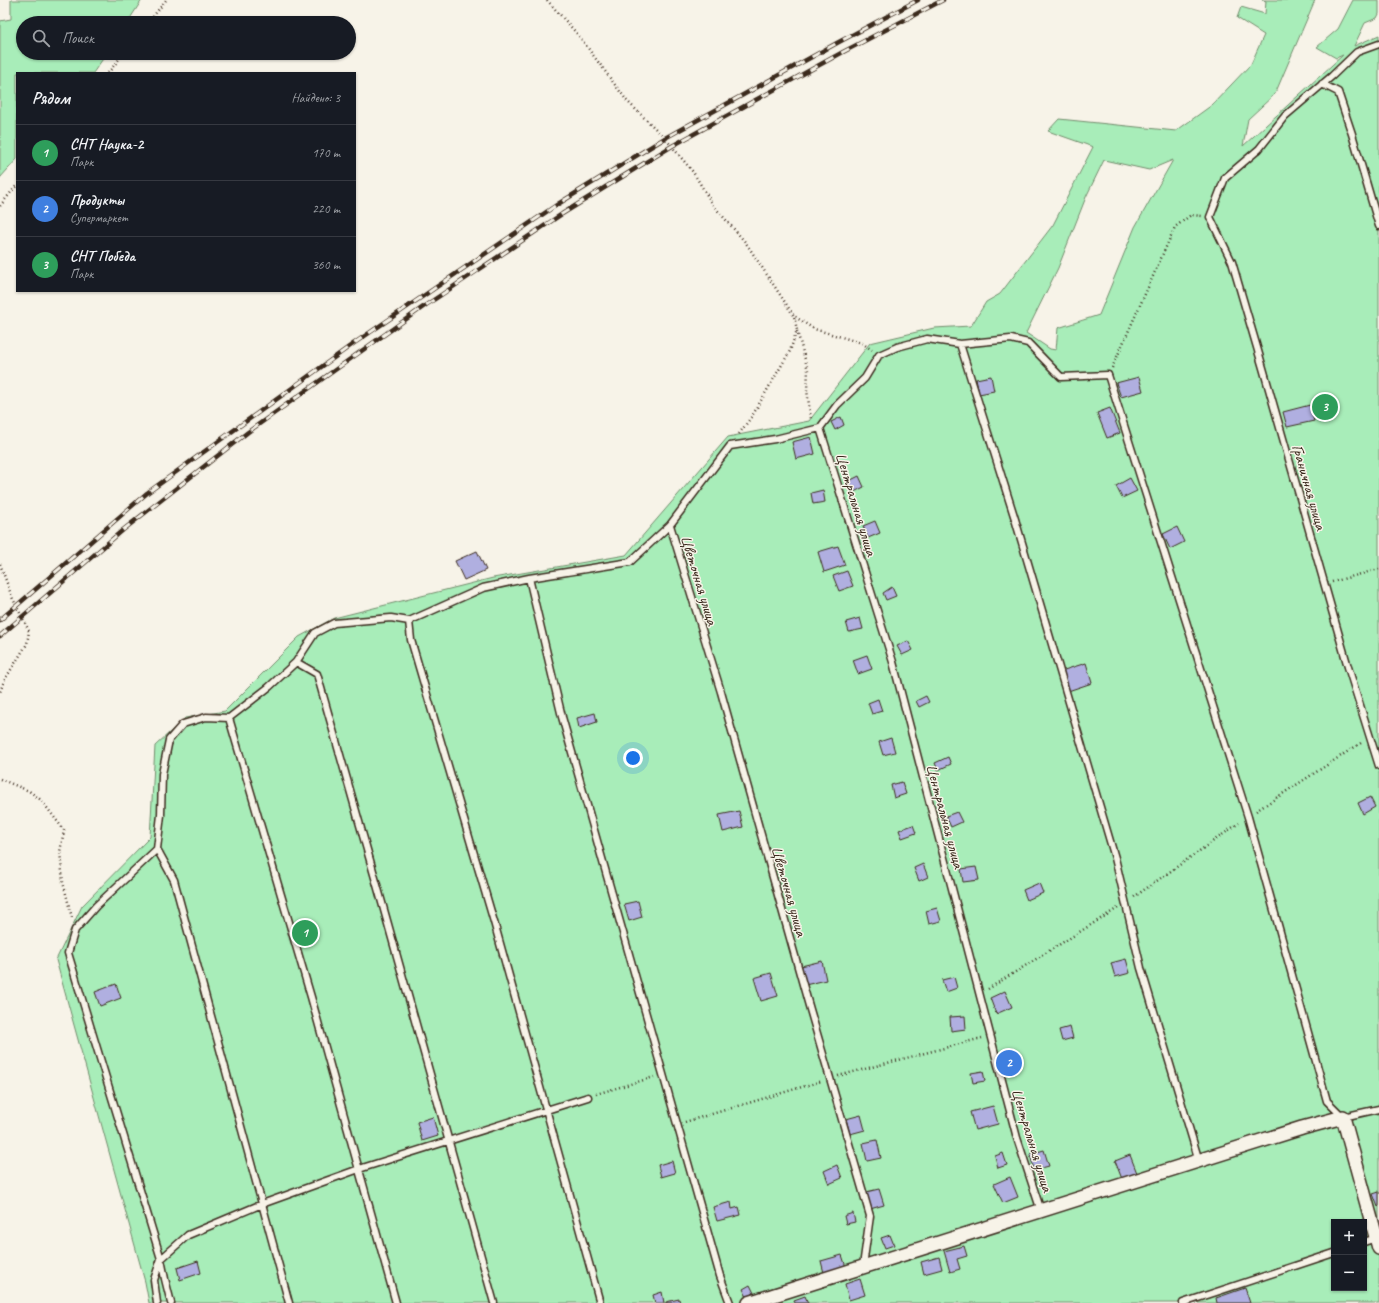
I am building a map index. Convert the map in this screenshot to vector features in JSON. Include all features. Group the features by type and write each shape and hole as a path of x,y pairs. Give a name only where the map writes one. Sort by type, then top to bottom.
{"street":[{"path":"748,1303 1302,1128 1343,1117 1373,1243"}],"lane":[{"path":"1210,217 1225,178 1259,149 1285,116 1357,52 1379,44"},
{"path":"1322,84 1338,92 1379,226"},
{"name":"Граничная улица","path":"1210,217 1232,262 1348,667 1379,766"},
{"path":"289,1303 174,880 157,849 161,815 162,774 169,740 183,724 206,717 229,718 269,687 296,662 315,633 334,623 391,618 409,621 484,588 529,578 630,562 670,525 730,446 775,439 820,428 837,405 865,378 878,356 897,347 927,339 960,344 1011,338 1028,343 1061,377 1108,375 1248,817 1327,1100 1343,1117 1379,1109"},
{"path":"960,344 1015,519 1115,858 1141,968 1199,1161"},
{"name":"Центральная улица","path":"820,428 893,662 1017,1138 1041,1211"},
{"name":"Цветочная улица","path":"670,525 721,692 870,1216 863,1267"},
{"path":"529,578 562,717 720,1276 730,1303"},
{"path":"409,621 411,640 494,922 600,1303"},
{"path":"296,662 317,674 494,1303"},
{"path":"229,718 311,997 396,1303"},
{"path":"157,849 96,906 75,930 68,953 161,1259 164,1279 171,1303"},
{"path":"157,1303 154,1280 161,1259 188,1235 262,1204 359,1169 588,1096"},
{"path":"1183,1303 1331,1254"}],"path":[{"path":"153,16 166,0"},
{"path":"546,0 579,36 627,101 665,138 693,172 713,205 746,244 794,316 808,370 807,390 812,422 820,428"},
{"path":"109,72 118,60"},
{"path":"0,206 16,186"},
{"path":"1108,375 1175,227 1191,215 1210,217"},
{"path":"794,316 814,329 862,343 878,356"},
{"path":"730,446 752,416 790,351 797,330"},
{"path":"0,564 12,597 29,631 27,644 4,681 0,692"},
{"path":"1324,584 1379,569"},
{"path":"1248,817 1370,737"},
{"path":"0,779 29,791 41,800 64,830 60,852 63,882 75,930"},
{"path":"677,1124 830,1078 990,1036"},
{"path":"588,1096 663,1074"}],"green space":[{"path":"11,0 142,0 132,16 16,16 16,60 102,60 94,72 16,72 16,160 0,178 0,21 11,19"},
{"path":"1262,0 1315,0 1275,94 1248,119 1243,146 1343,55 1336,58 1317,47 1338,29 1353,0 1379,0 1379,14 1377,18 1365,23 1354,46 1379,35 1379,1303 149,1303 145,1282 56,960 82,906 150,837 155,746 185,718 225,711 299,637 334,618 493,578 626,555 728,437 809,421 870,343 934,328 971,326 986,302 1000,294 1053,225 1093,147 1048,131 1059,119 1176,131 1212,105 1251,64 1264,35 1237,18 1241,7 1265,14 1266,1","holes":["1104,160 1149,170 1173,160 1135,227 1099,315 1058,328 1056,350 1050,349 1026,333 1058,268 1086,197"]}],"building":[{"path":"991,376 994,391 979,394 976,379"},
{"path":"1139,377 1143,391 1121,397 1116,383"},
{"path":"1310,405 1314,421 1287,427 1283,412"},
{"path":"1110,408 1120,433 1107,438 1097,413"},
{"path":"841,417 844,425 835,430 831,422"},
{"path":"811,437 815,454 796,459 792,442"},
{"path":"859,476 864,487 852,493 847,482"},
{"path":"1130,478 1137,491 1122,498 1116,486"},
{"path":"823,490 825,502 813,504 811,493"},
{"path":"875,521 880,533 868,538 863,526"},
{"path":"1177,527 1184,542 1170,549 1163,534"},
{"path":"838,546 845,565 824,572 818,552"},
{"path":"477,551 486,570 464,580 455,561"},
{"path":"847,571 853,586 839,591 833,576"},
{"path":"892,587 896,596 886,600 883,593"},
{"path":"860,618 863,629 849,632 846,622"},
{"path":"908,641 913,650 902,655 897,646"},
{"path":"867,655 872,669 858,674 853,660"},
{"path":"1086,663 1092,683 1068,691 1061,671"},
{"path":"926,696 929,702 919,707 916,701"},
{"path":"878,699 882,711 872,714 868,703"},
{"path":"595,713 597,722 579,728 577,718"},
{"path":"891,738 895,752 883,755 879,742"},
{"path":"948,757 951,764 938,770 935,763"},
{"path":"902,782 906,794 894,798 891,785"},
{"path":"1370,797 1375,807 1363,814 1358,803"},
{"path":"739,811 743,827 723,832 719,815"},
{"path":"957,812 962,822 951,827 946,816"},
{"path":"913,825 916,833 902,838 899,830"},
{"path":"923,864 928,877 919,881 914,868"},
{"path":"976,867 979,880 963,882 961,869"},
{"path":"1039,883 1043,893 1027,900 1023,890"},
{"path":"638,901 642,917 629,921 624,904"},
{"path":"937,908 941,921 929,924 926,911"},
{"path":"1126,959 1130,973 1115,977 1111,963"},
{"path":"822,961 826,980 805,985 801,966"},
{"path":"771,973 778,996 761,1001 754,978"},
{"path":"954,977 957,988 946,992 942,980"},
{"path":"116,984 121,998 100,1006 95,992"},
{"path":"1005,991 1012,1007 996,1014 990,998"},
{"path":"965,1016 966,1029 951,1031 950,1017"},
{"path":"1070,1027 1073,1038 1062,1041 1059,1030"},
{"path":"1017,1053 1021,1064 1011,1068 1007,1057"},
{"path":"983,1071 985,1081 973,1083 971,1073"},
{"path":"993,1106 998,1124 975,1130 970,1112"},
{"path":"861,1115 865,1130 850,1134 846,1119"},
{"path":"433,1117 438,1136 422,1141 417,1122"},
{"path":"877,1140 881,1158 867,1161 863,1143"},
{"path":"1044,1150 1049,1166 1034,1170 1030,1154"},
{"path":"1003,1153 1007,1165 998,1168 995,1156"},
{"path":"1130,1155 1137,1173 1122,1179 1115,1161"},
{"path":"672,1161 675,1173 661,1177 658,1165"},
{"path":"837,1165 842,1178 829,1184 824,1171"},
{"path":"1010,1177 1018,1197 1003,1203 994,1184"},
{"path":"879,1189 884,1205 870,1209 866,1192"},
{"path":"1379,1192 1379,1206 1378,1207 1373,1194"},
{"path":"731,1202 732,1209 739,1207 741,1215 717,1221 713,1207"},
{"path":"853,1213 855,1222 846,1224 844,1216"},
{"path":"890,1235 894,1245 885,1248 881,1238"},
{"path":"964,1246 967,1256 957,1259 960,1269 950,1272 944,1251"},
{"path":"842,1255 846,1267 824,1273 821,1261"},
{"path":"939,1257 942,1269 924,1274 921,1262"},
{"path":"198,1261 201,1273 180,1280 177,1268"},
{"path":"860,1279 865,1295 849,1300 845,1284"},
{"path":"750,1285 754,1293 747,1297 743,1289"},
{"path":"1245,1288 1250,1303 1217,1303 1216,1298"},
{"path":"662,1292 664,1303 655,1303 653,1295"},
{"path":"805,1296 808,1303 795,1303 794,1300"},
{"path":"679,1299 680,1303 666,1303 666,1302"}],"railway":[{"path":"0,620 147,493 353,344 558,204 665,138 918,0"},
{"path":"0,636 123,530 248,432 426,305 562,214 672,146 843,52 943,0"}],"place":[{"name":"СНТ Победа","path":"1325,407"},
{"name":"СНТ Наука-2","path":"305,933"},
{"name":"Продукты","path":"1009,1063"}]}
